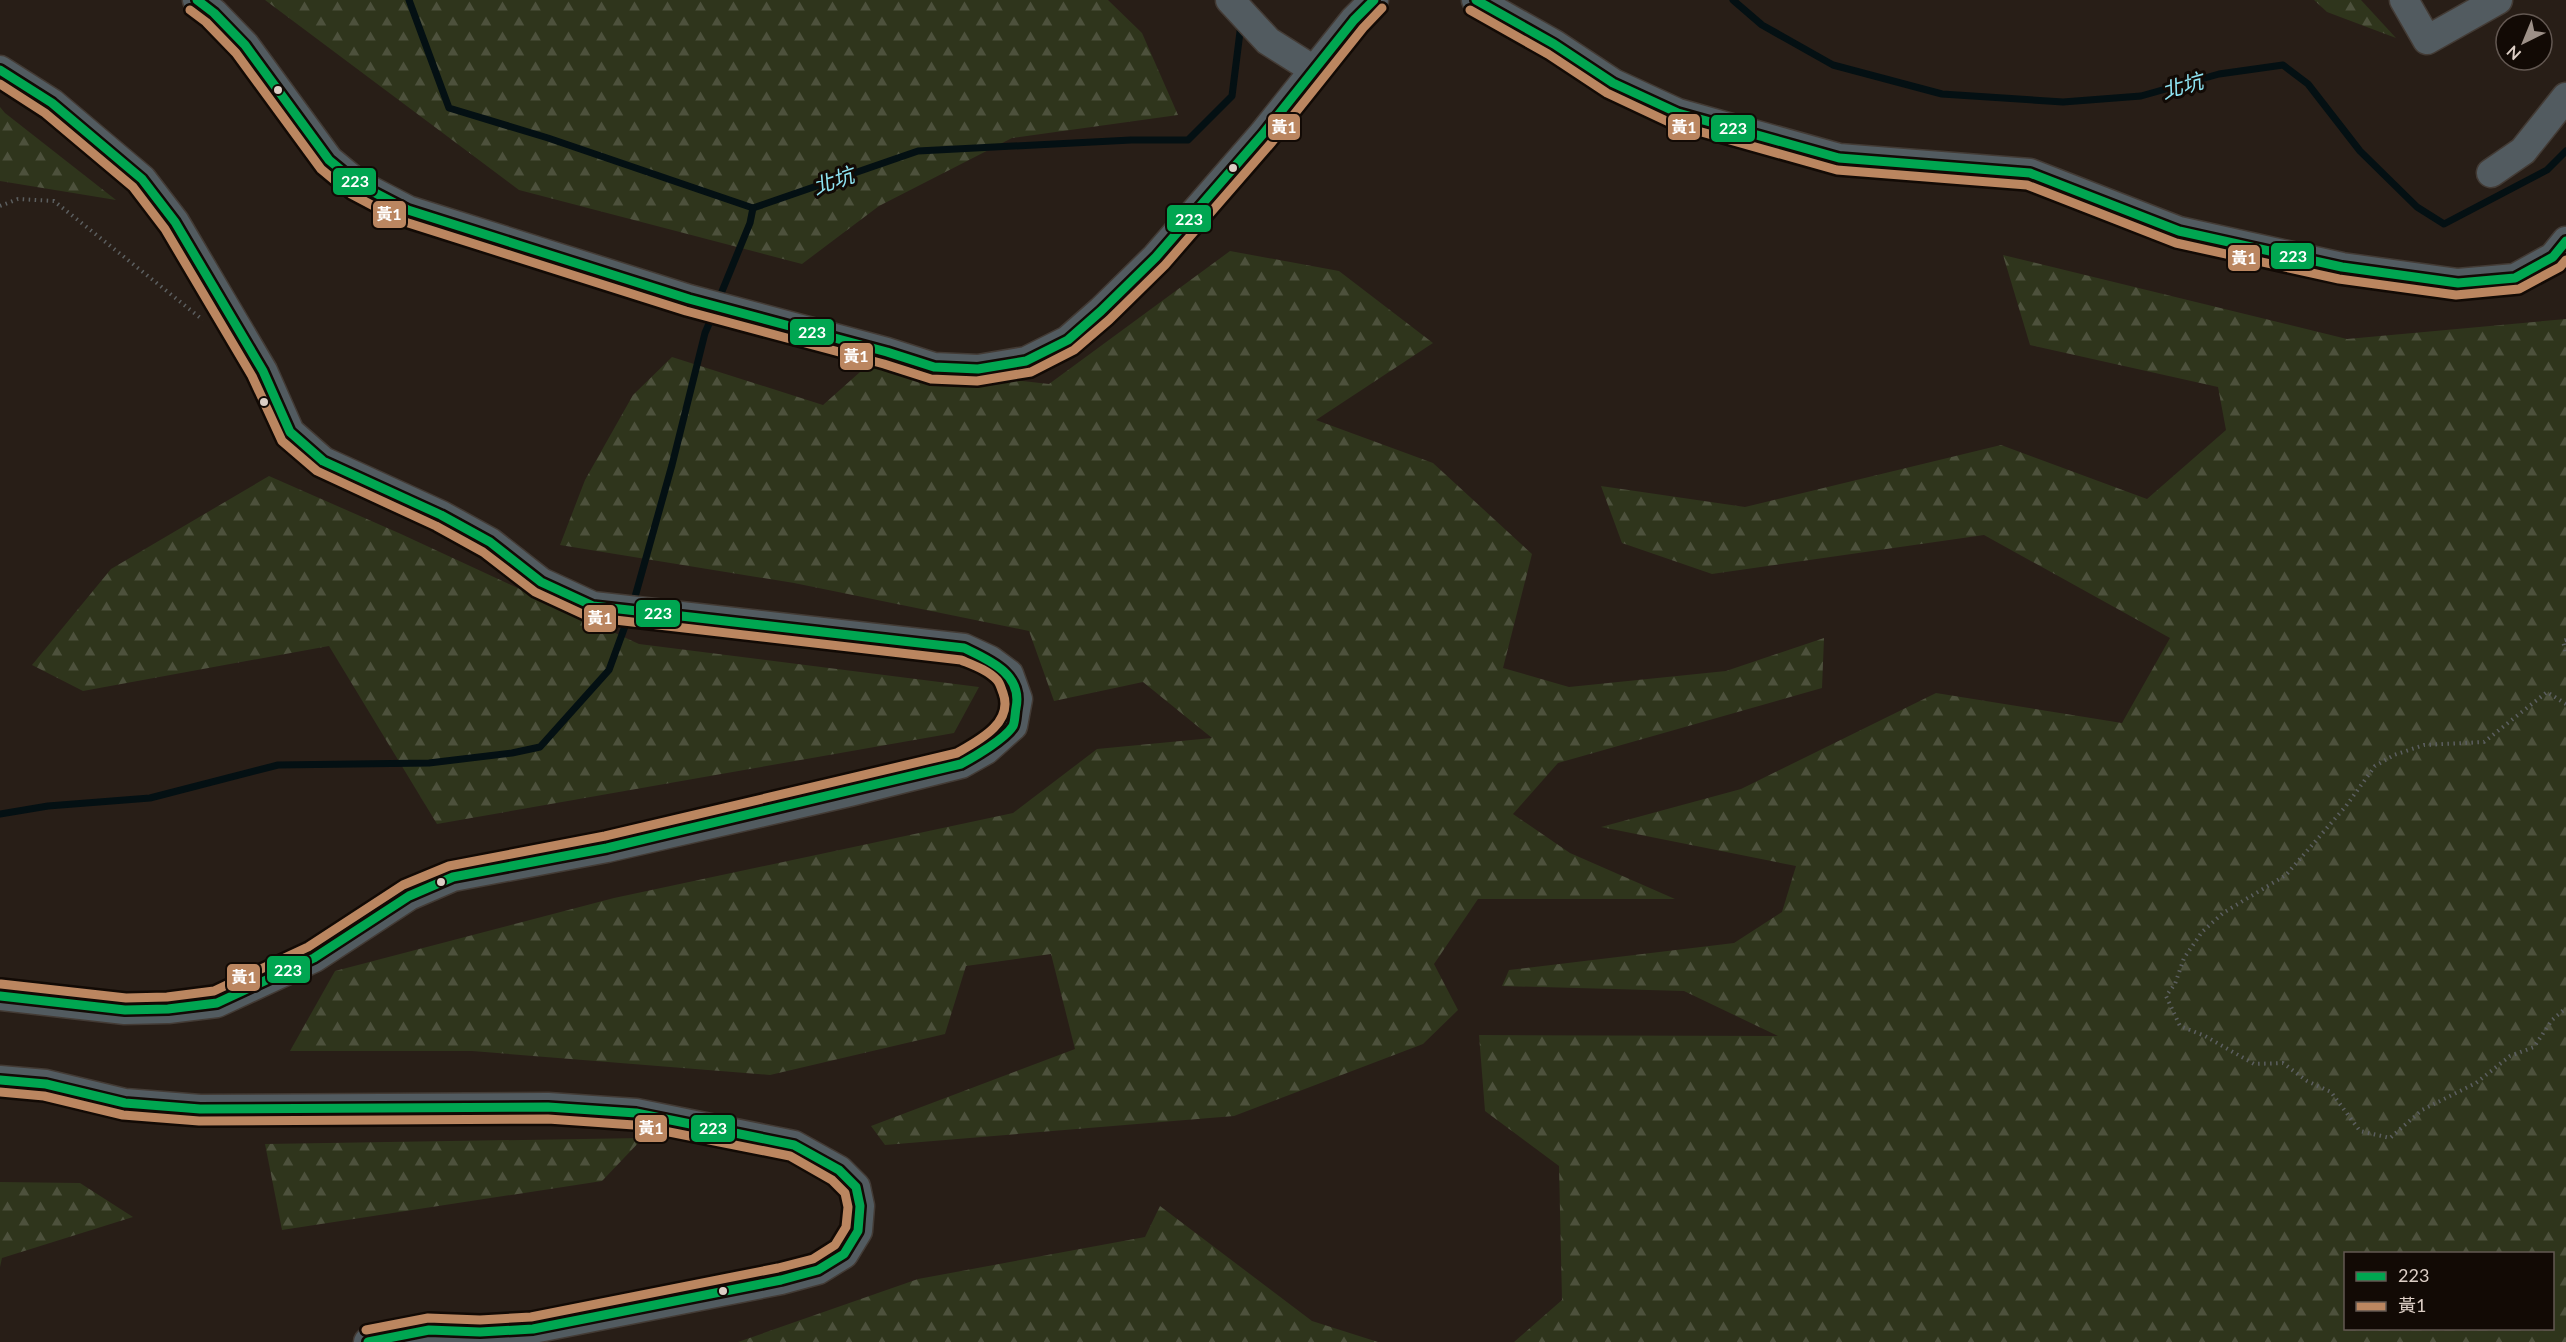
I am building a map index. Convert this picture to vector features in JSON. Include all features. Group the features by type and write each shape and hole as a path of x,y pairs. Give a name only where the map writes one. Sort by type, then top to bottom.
{"street":[{"path":"197,0 214,13 245,45 329,160 358,184 408,210 689,299 887,352 934,367 978,369 1026,361 1068,340 1156,257 1263,134 1354,20 1374,0"},
{"path":"1230,0 1268,41 1314,70"},
{"path":"1476,0 1554,44 1613,83 1678,113 1839,158 2030,173 2179,231 2342,267 2458,282 2515,278 2553,257 2566,241"},
{"path":"2404,0 2427,40 2498,0"},
{"path":"0,70 52,103 142,179 175,222 263,371 290,432 323,461 441,515 490,542 541,582 593,606 964,648 990,660 1009,674 1018,699 1013,726 986,750 961,764 607,848 453,877 409,896 314,958 217,1003 168,1010 125,1010 0,996"},
{"path":"2491,173 2523,151 2566,97"},
{"path":"0,1080 46,1084 125,1103 200,1109 548,1107 636,1113 794,1145 839,1170 856,1187 860,1206 858,1231 844,1254 818,1270 781,1280 533,1329 480,1332 429,1330 368,1342"}],"path":[{"path":"0,206 18,200 54,201 210,326"},
{"path":"2566,640 2563,641 2566,654"},
{"path":"2566,704 2547,692 2484,742 2424,745 2394,755 2376,766 2339,815 2286,875 2223,914 2202,932 2184,958 2175,984 2166,996 2180,1026 2205,1036 2254,1064 2283,1063 2307,1081 2331,1092 2360,1131 2390,1138 2422,1110 2476,1083 2510,1056 2534,1047 2552,1020 2566,1008"}],"green space":[{"path":"265,0 1108,0 1142,33 1178,115 1012,138 879,206 802,264 519,190"},
{"path":"2314,0 2361,0 2396,38 2327,12"},
{"path":"0,107 5,113 116,200 0,181"},
{"path":"1230,251 1339,271 1433,343 1316,420 1433,463 1532,554 1503,668 1569,687 1726,671 1824,638 1822,688 1558,763 1513,814 1570,853 1675,899 1478,899 1434,964 1458,1010 1423,1044 1234,1116 885,1145 871,1126 1075,1049 1051,954 966,966 945,1034 770,1075 472,1051 290,1051 335,971 614,898 1013,813 1097,749 1212,738 1143,682 1054,701 1029,631 794,583 560,545 585,480 633,395 672,357 823,405 869,364 1049,384"},
{"path":"2003,255 2347,339 2566,319 2566,1342 1514,1342 1562,1300 1559,1166 1485,1111 1479,1035 1778,1036 1684,991 1502,986 1509,970 1734,943 1782,912 1796,866 1601,827 1741,789 1936,693 2122,723 2170,638 1984,535 1712,574 1622,543 1601,486 1745,507 2001,445 2147,499 2226,430 2218,387 2030,345"},
{"path":"269,476 639,644 979,687 954,733 437,824 329,646 83,691 32,665 111,569"},
{"path":"643,1138 602,1181 282,1230 265,1144"},
{"path":"0,1182 80,1183 133,1217 2,1258 0,1267"},
{"path":"1160,1206 1312,1321 1378,1342 738,1342 918,1279 1145,1237"}],"waterway":[{"name":"北坑","path":"409,0 449,108 548,138 753,208 918,151 1131,140 1188,140 1232,96 1241,24"},
{"name":"北坑","path":"1733,0 1762,25 1833,65 1942,94 2063,102 2141,96 2219,74 2283,65 2308,84 2360,151 2417,207 2444,224 2547,170 2566,151"},
{"path":"718,301 750,223 753,208"},
{"path":"633,604 672,465 705,333 714,312"},
{"path":"0,814 48,806 150,798 278,765 429,763 512,753 540,747 609,670 628,618"}],"transit line":[{"name":"223","path":"197,0 214,13 245,45 329,160 358,184 408,210 689,299 887,352 934,367 978,369 1026,361 1068,340 1101,311 1156,257 1263,134 1354,20 1374,0"},
{"name":"223","path":"1476,0 1554,44 1613,83 1678,113 1839,158 2030,173 2179,231 2342,267 2458,283 2515,278 2553,257 2566,241"},
{"name":"黃1","path":"190,10 206,22 236,53 321,169 351,194 402,221 686,311 884,364 931,379 977,381 1031,372 1074,350 1109,320 1165,265 1272,142 1363,28 1382,8"},
{"name":"黃1","path":"1470,10 1548,54 1607,93 1673,124 1837,170 2027,185 2176,243 2339,279 2456,295 2519,289 2560,267 2566,260"},
{"name":"223","path":"0,70 52,103 142,179 175,222 263,371 290,432 323,461 441,515 490,542 541,582 593,606 964,648 1002,670 1009,677 1017,696 1014,722 1009,731 989,747 961,764 607,848 453,877 409,896 314,958 217,1003 168,1009 125,1010 0,996"},
{"name":"黃1","path":"0,84 45,113 133,187 165,229 252,376 282,441 317,471 436,526 483,552 535,592 589,617 961,660 993,676 1000,684 1005,704 999,722 992,730 957,753 605,836 449,866 403,885 308,947 214,991 167,997 126,998 1,984"},
{"name":"223","path":"0,1080 46,1084 125,1103 200,1109 548,1107 636,1113 794,1145 839,1170 856,1187 860,1206 858,1231 844,1254 818,1270 781,1280 533,1329 480,1332 429,1330 368,1342"},
{"name":"黃1","path":"0,1092 44,1096 123,1115 199,1121 548,1119 634,1125 790,1156 832,1180 845,1193 848,1207 846,1227 835,1245 813,1259 531,1317 480,1320 428,1318 366,1330"}]}
